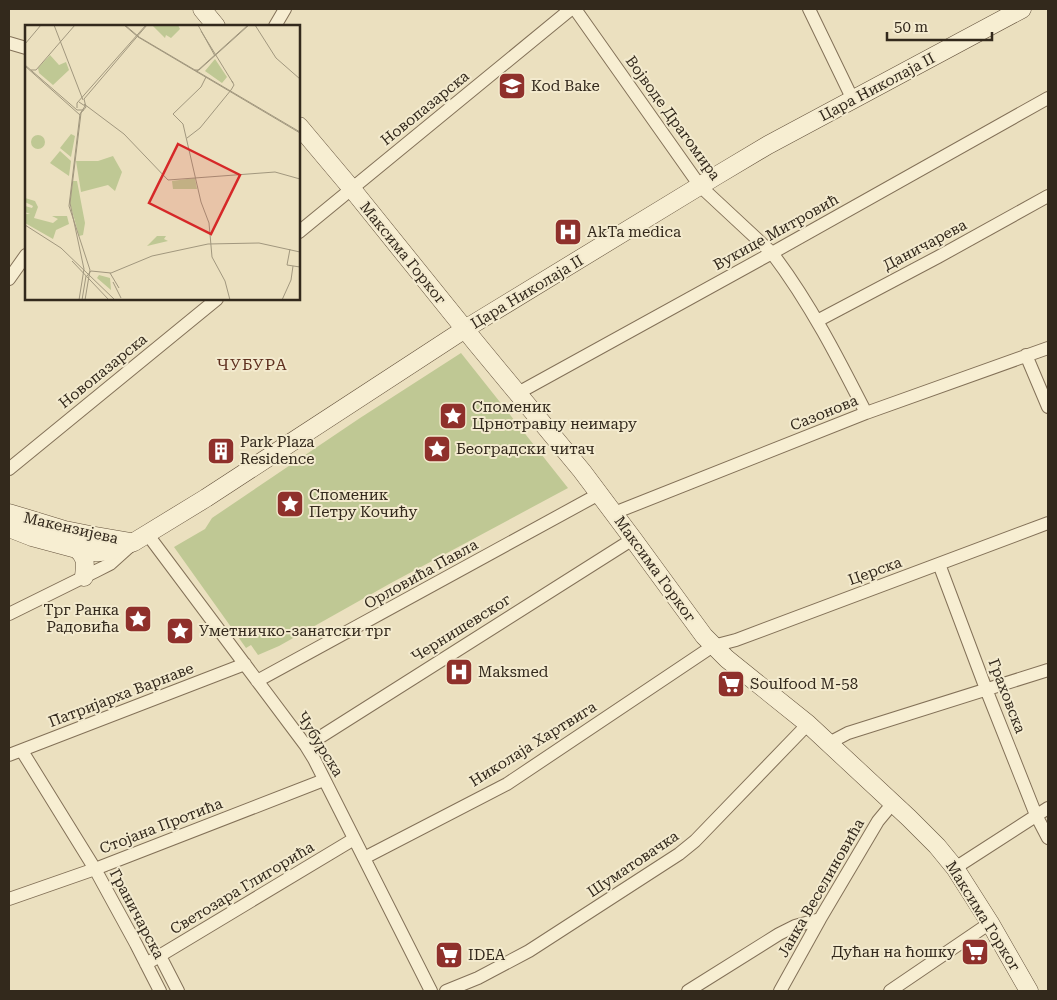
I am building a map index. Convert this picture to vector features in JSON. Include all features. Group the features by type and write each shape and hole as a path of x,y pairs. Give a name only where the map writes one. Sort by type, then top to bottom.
{"main road":[{"path":"202,9 215,25"},
{"name":"Цара Николаја II","path":"141,539 465,329 768,145 1022,9"},
{"name":"Максима Горког","path":"300,127 599,494 704,636 727,659 808,724 937,846 955,868 990,923 1029,991"},
{"name":"Макензијева","path":"9,513 73,532 141,539"},
{"name":"Макензијева","path":"9,528 32,537 88,552 109,551 141,539"},
{"path":"78,550 83,555 85,561 84,577"}],"street":[{"path":"276,25 285,9"},
{"name":"Новопазарска","path":"300,231 571,9"},
{"name":"Војводе Драгомира","path":"575,9 700,186 772,253 782,266 817,321 866,413"},
{"path":"809,9 853,100"},
{"path":"9,43 25,48"},
{"name":"Вукице Митровић","path":"518,393 1048,98"},
{"name":"Даничарева","path":"817,321 1048,196"},
{"path":"9,279 25,256"},
{"name":"Новопазарска","path":"9,469 216,300"},
{"name":"Сазонова","path":"614,514 866,413 1048,348"},
{"path":"1026,355 1047,403"},
{"name":"Орловића Павла","path":"258,681 599,494"},
{"name":"Церска","path":"713,646 736,640 1048,523"},
{"name":"Чернишевског","path":"306,746 633,538"},
{"path":"9,614 110,564 141,539"},
{"name":"Чубурска","path":"141,539 245,664 306,746 431,991"},
{"name":"Граховска","path":"939,564 1036,815 1048,838"},
{"name":"Николаја Хартвига","path":"364,858 507,784 713,646"},
{"name":"Патријарха Варнаве","path":"9,755 245,664"},
{"path":"829,743 848,734 1048,670"},
{"name":"Шуматовачка","path":"446,991 489,972 529,951 679,854 695,841 808,724"},
{"name":"Граничарска","path":"22,750 95,869 160,991"},
{"name":"Стојана Протића","path":"9,899 95,869 324,780"},
{"name":"Јанка Веселиновића","path":"780,991 878,821 893,803"},
{"path":"955,868 1048,808"},
{"name":"Светозара Глигорића","path":"146,964 354,839"},
{"path":"688,991 779,934 794,926 820,919"},
{"path":"890,991 990,923"},
{"name":"Граничарска","path":"160,956 178,991"}],"green space":[{"path":"461,353 568,488 391,583 279,646 258,655 251,645 246,648 174,547 205,529 212,518 360,418"}],"place":[{"name":"Kod Bake","path":"512,86"},
{"name":"AkTa medica","path":"568,232"},
{"name":"Споменик Црнотравцу неимару","path":"453,416"},
{"name":"Београдски читач","path":"437,449"},
{"name":"Park Plaza Residence","path":"221,451"},
{"name":"Споменик Петру Кочићу","path":"290,504"},
{"name":"Трг Ранка Радовића","path":"138,619"},
{"name":"Уметничко-занатски трг","path":"180,631"},
{"name":"Maksmed","path":"459,672"},
{"name":"Soulfood M-58","path":"731,684"},
{"name":"Дућан на ћошку","path":"975,952"},
{"name":"IDEA","path":"449,955"}],"district":[{"name":"ЧУБУРА","path":"252,364"}]}
